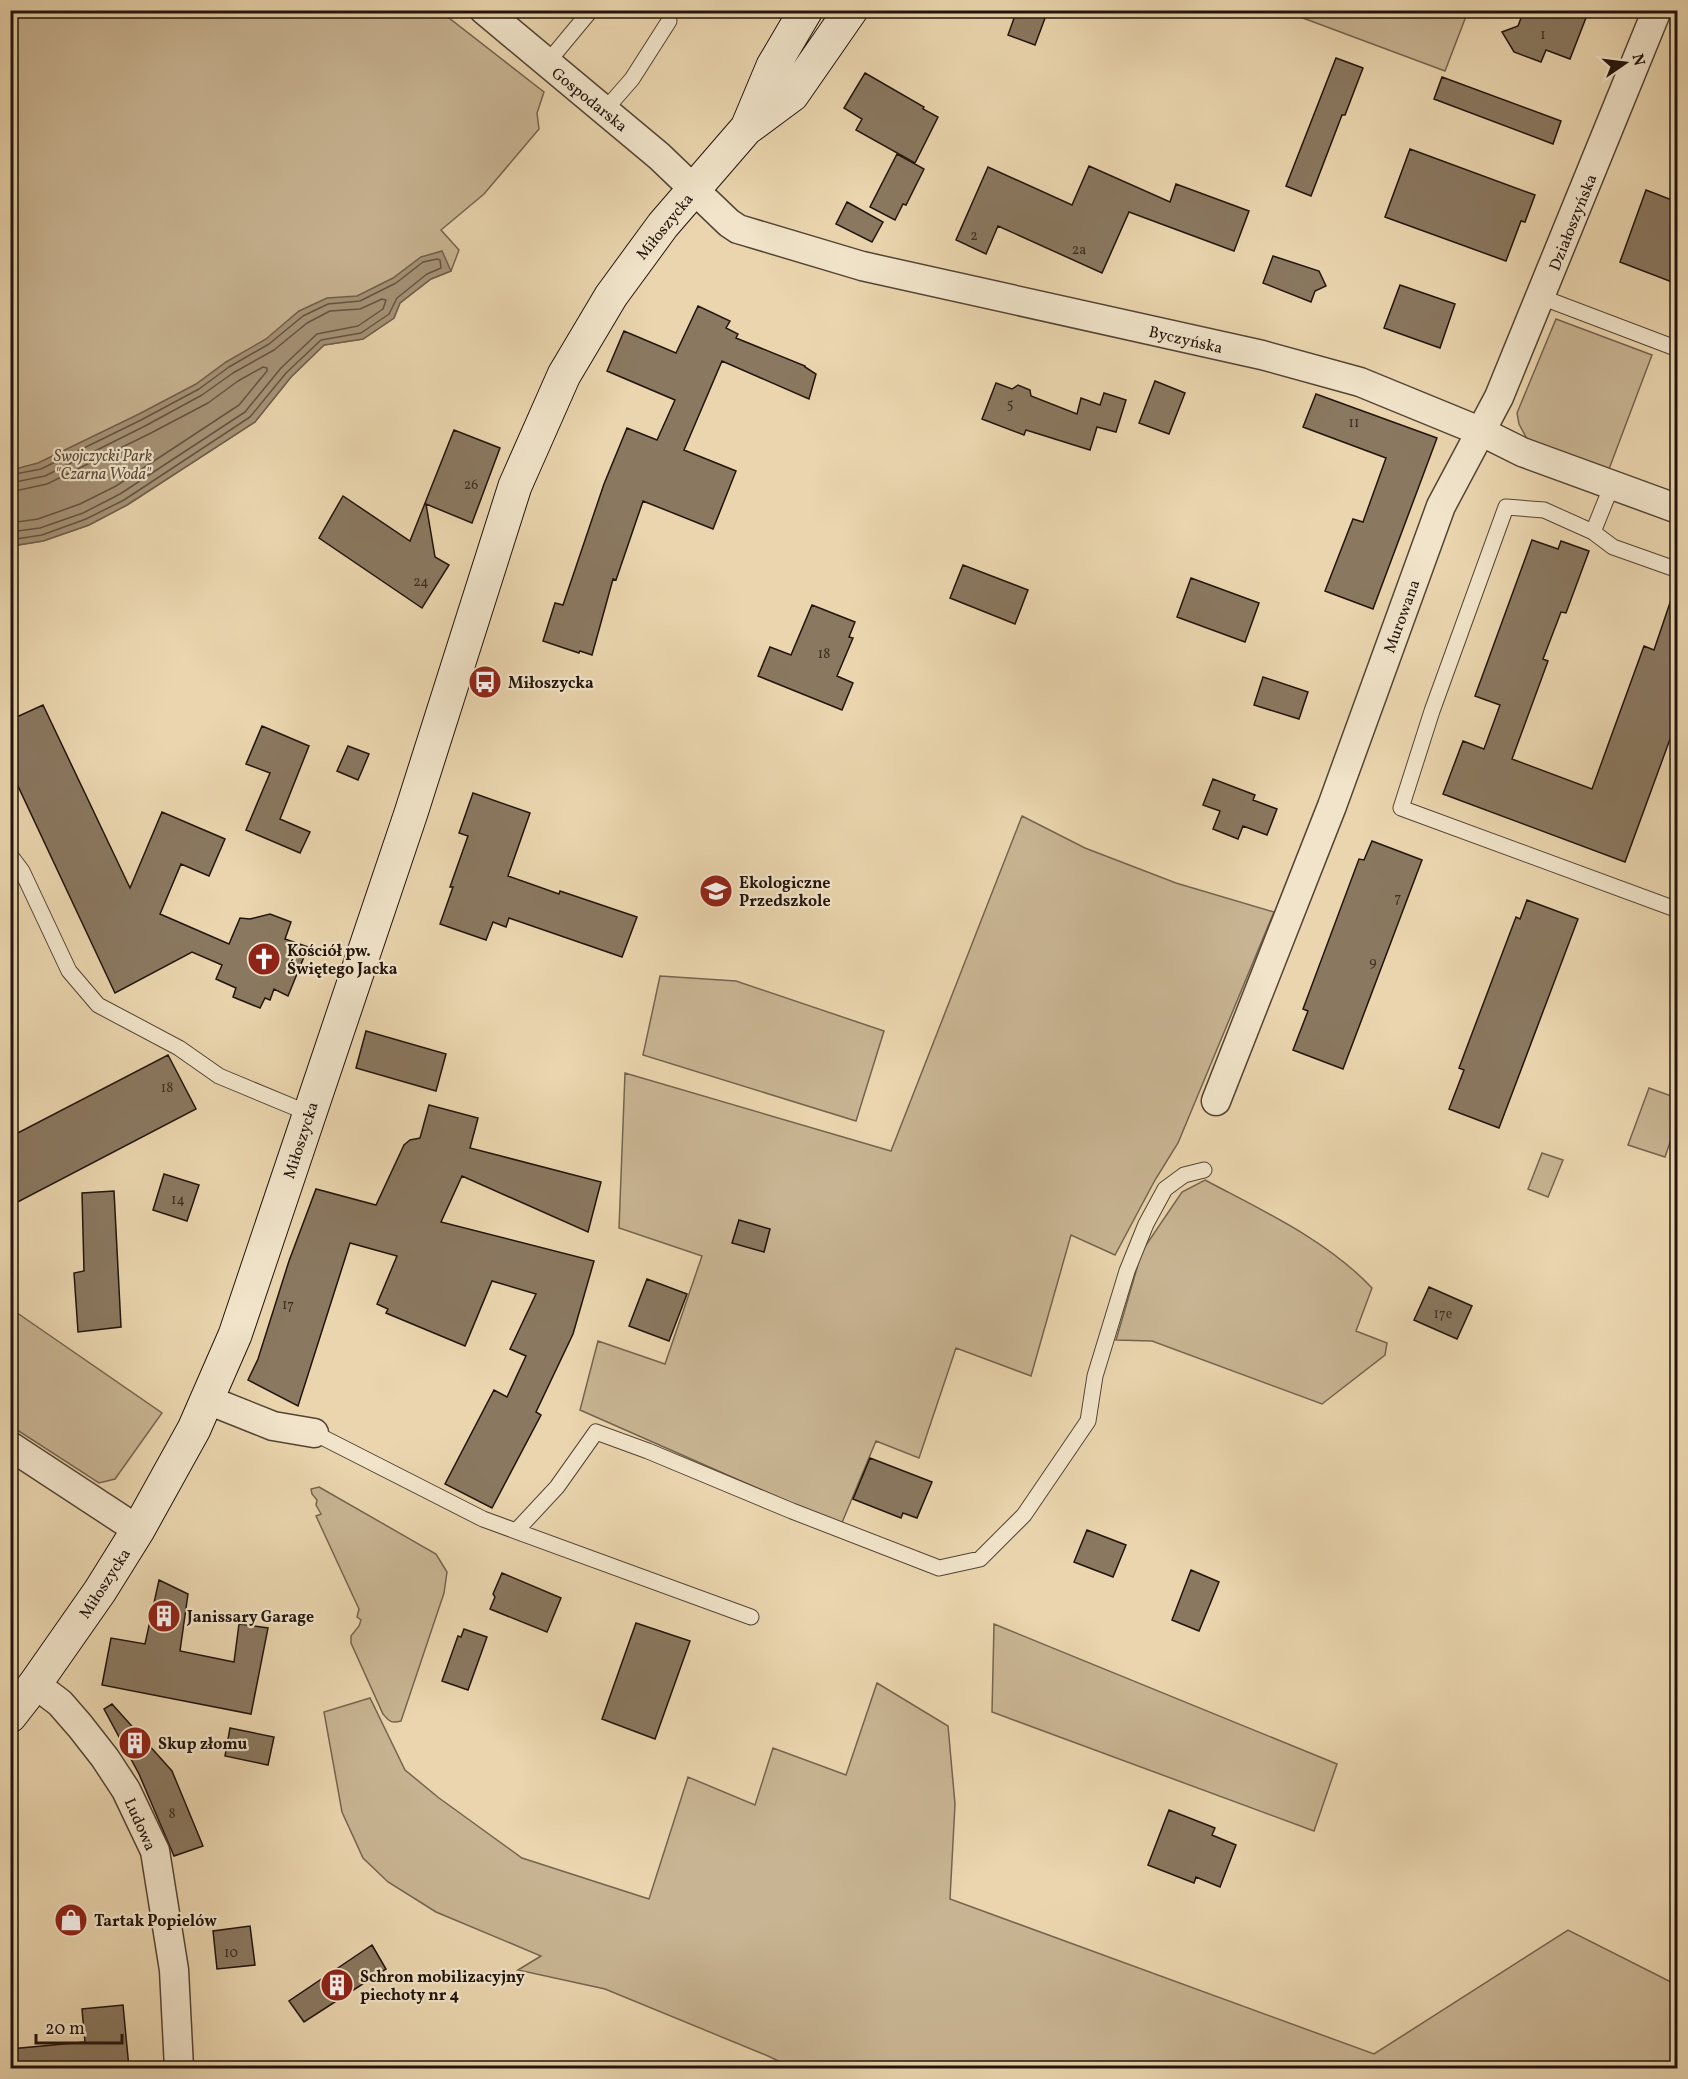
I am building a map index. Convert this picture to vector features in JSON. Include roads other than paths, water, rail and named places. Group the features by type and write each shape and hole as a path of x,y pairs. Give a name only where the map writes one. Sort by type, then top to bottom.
{"street":[{"name":"Gospodarska","path":"484,10 659,156 694,190"},
{"name":"Miłoszycka","path":"746,129 773,66 806,10"},
{"name":"Miłoszycka","path":"10,1716 100,1591 179,1458 208,1400 249,1296 411,813 515,486 564,375 611,296 663,225 746,129 792,95 851,10"},
{"name":"Działoszyńska","path":"1482,432 1541,297 1657,10"},
{"name":"Byczyńska","path":"694,190 738,229 776,242 862,266 1262,355 1360,382 1482,432 1522,452 1677,509"},
{"name":"Murowana","path":"1216,1101 1332,806 1441,506 1482,432"},
{"path":"208,1400 273,1426 314,1433"},
{"path":"10,1446 138,1530"},
{"name":"Ludowa","path":"35,1684 60,1703 105,1758 126,1790 155,1851 174,1970 179,2068"}],"lane":[{"path":"547,63 591,10"},
{"path":"604,111 632,79 669,21"},
{"path":"1541,297 1677,349"},
{"path":"1593,532 1612,485"},
{"path":"1677,570 1613,547 1593,532 1544,510 1506,507 1432,711 1401,808 1677,910"},
{"path":"10,855 22,871 69,971 98,1005 179,1048 219,1076 309,1113"},
{"path":"516,1531 557,1487 596,1432 939,1568 980,1559 1024,1515 1088,1422 1095,1376 1127,1271 1146,1224 1165,1189 1184,1175 1203,1170"},
{"path":"314,1433 483,1519 751,1617"}],"water":[{"name":"Swojczycki Park \"Czarna Woda\"","path":"442,251 451,271 431,279 400,303 394,318 363,339 324,345 291,377 255,422 127,505 89,525 43,541 11,546 11,470 38,463 196,384 226,362 266,339 299,311 327,298 357,296 393,278 421,257"}],"place":[{"name":"Miłoszycka","path":"485,682"},
{"name":"Ekologiczne Przedszkole","path":"716,891"},
{"name":"Kościół pw. Świętego Jacka","path":"264,959"},
{"name":"Janissary Garage","path":"164,1616"},
{"name":"Skup złomu","path":"135,1743"},
{"name":"Tartak Popielów","path":"71,1920"},
{"name":"Schron mobilizacyjny piechoty nr 4","path":"337,1985"}]}
